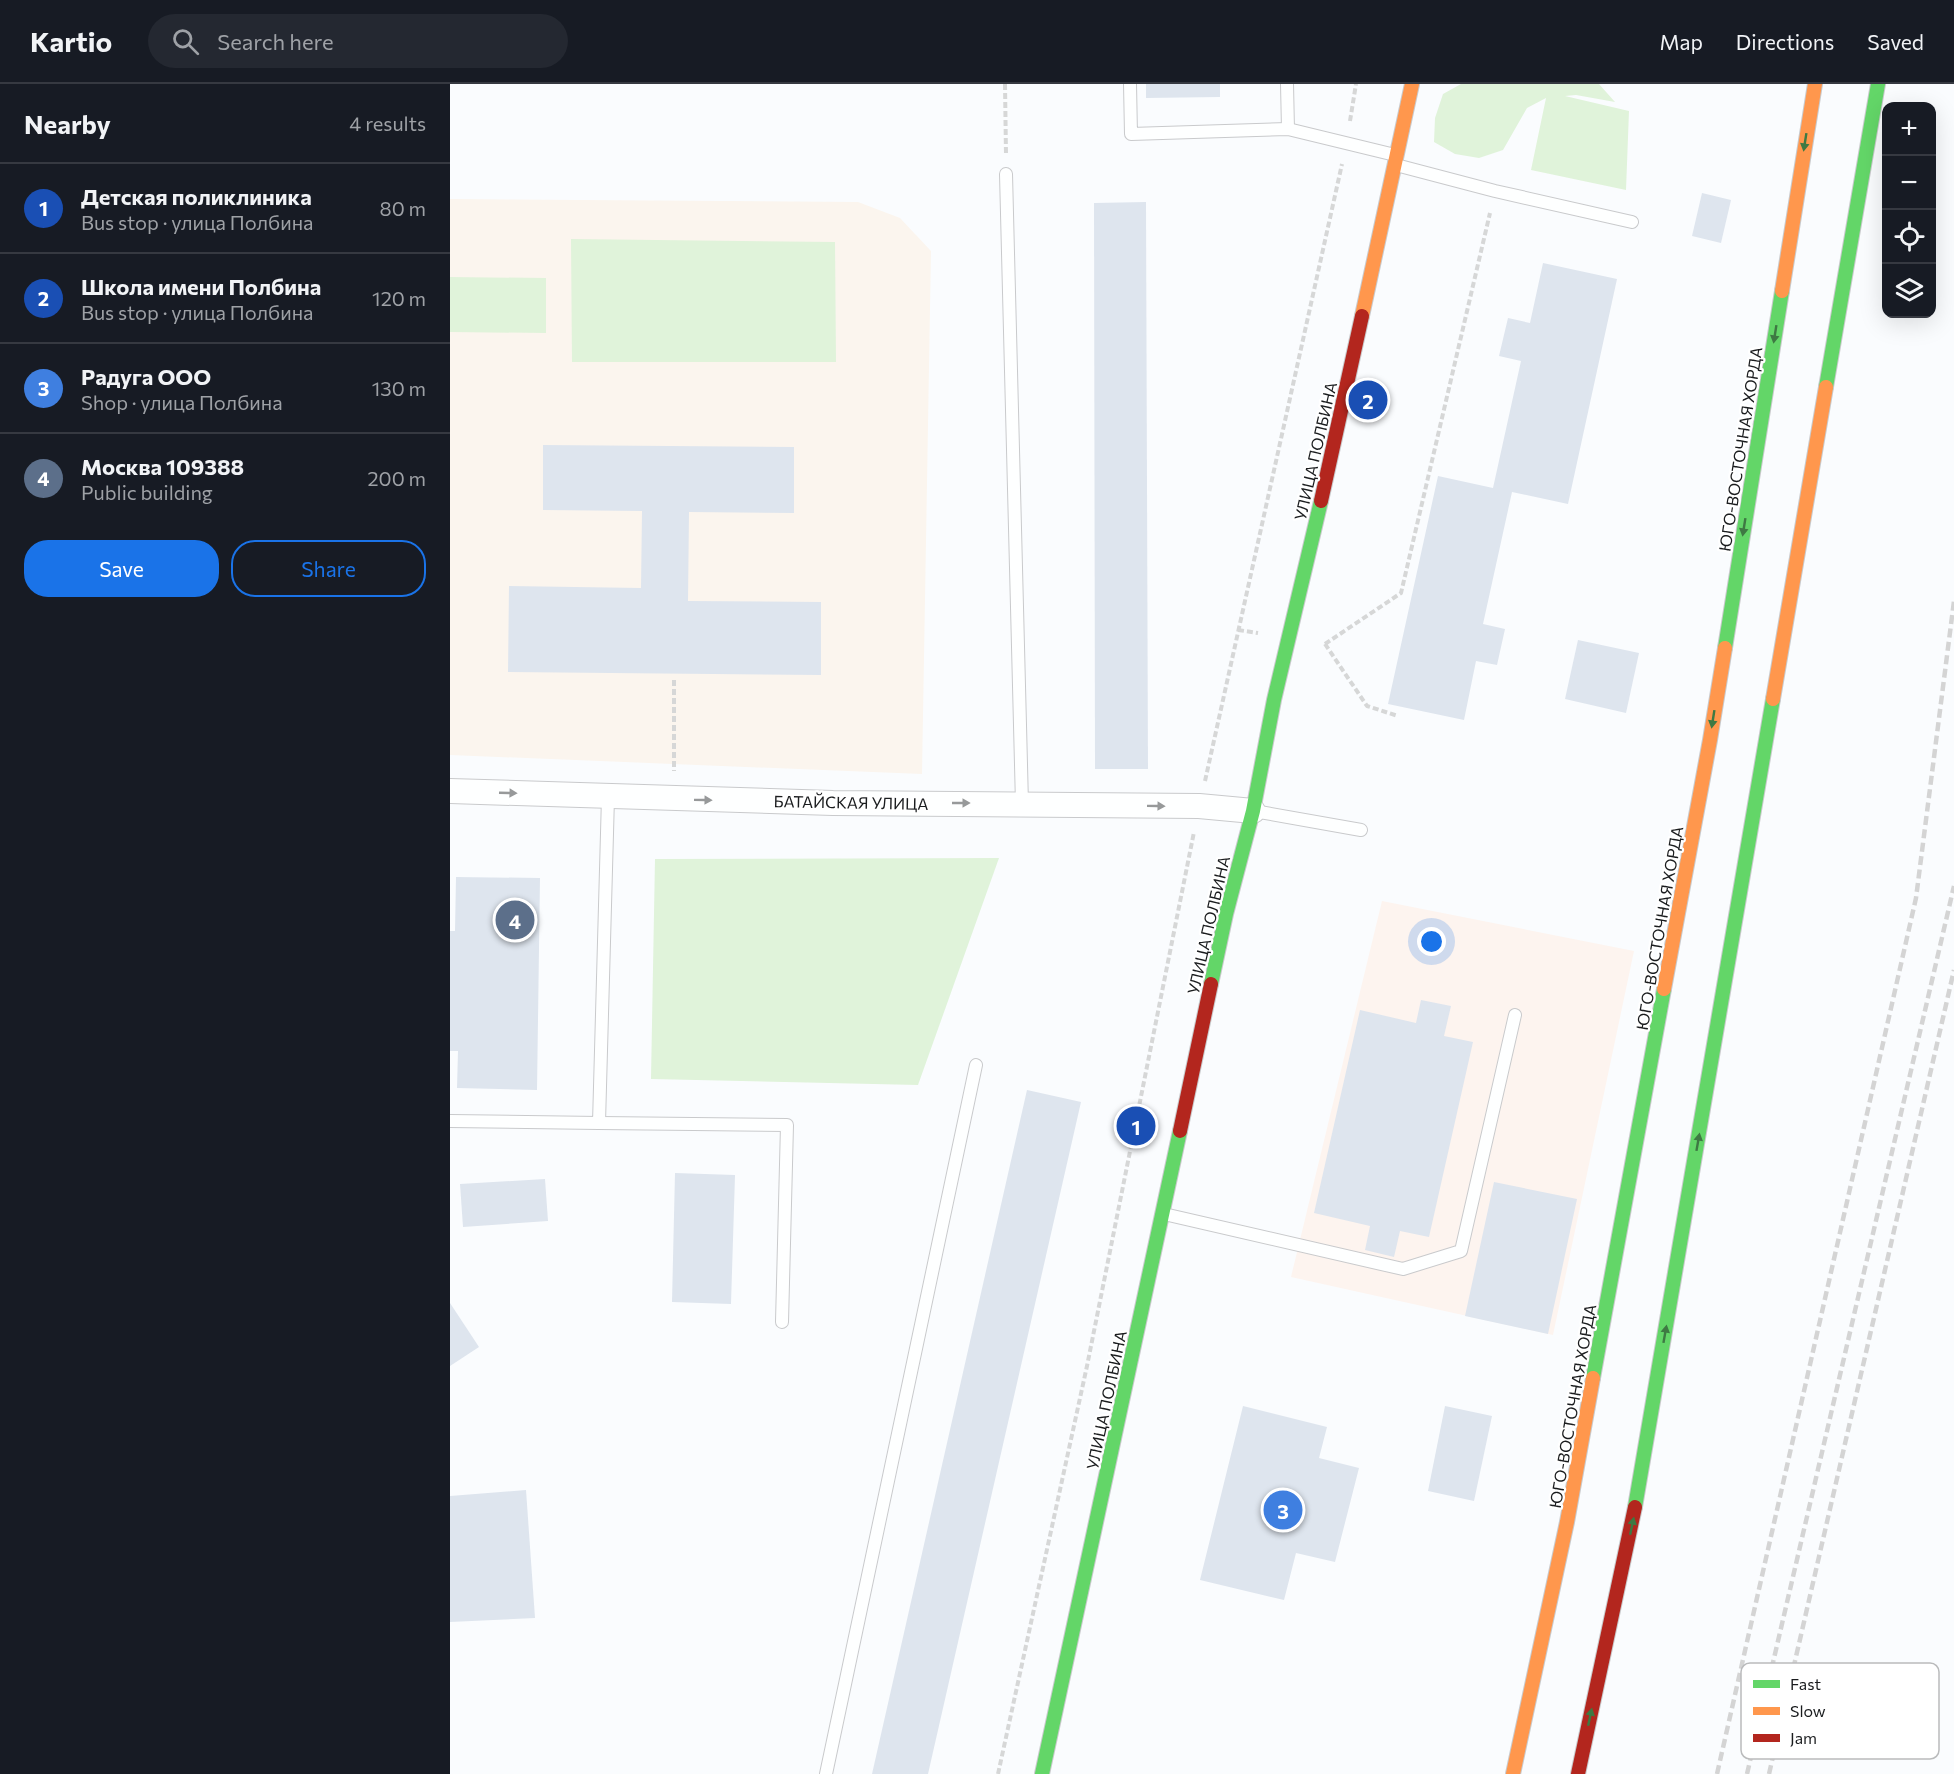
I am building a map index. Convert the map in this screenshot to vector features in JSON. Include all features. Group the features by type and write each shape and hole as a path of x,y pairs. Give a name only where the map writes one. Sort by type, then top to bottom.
{"main road":[{"name":"УЛИЦА ПОЛБИНА","path":"1042,1774 1226,914 1253,811 1288,638 1338,428 1412,84"},
{"name":"ЮГО-ВОСТОЧНАЯ ХОРДА","path":"1513,1774 1568,1522 1710,740 1815,84"},
{"path":"1578,1774 1634,1519 1878,84"}],"street":[{"name":"БАТАЙСКАЯ УЛИЦА","path":"450,791 675,799 1199,806 1253,811"}],"lane":[{"path":"1130,84 1131,134 1288,129 1346,143 1495,191 1632,222"},
{"path":"1287,84 1288,129"},
{"path":"1006,174 1022,804"},
{"path":"599,1123 608,797"},
{"path":"1253,811 1361,830"},
{"path":"1162,1214 1403,1269 1461,1251 1515,1015"},
{"path":"826,1774 976,1065"},
{"path":"450,1121 787,1125 782,1322"}],"path":[{"path":"1005,84 1006,174"},
{"path":"998,1774 1087,1366 1199,806 1346,143 1356,84"},
{"path":"1238,630 1325,644 1401,593 1495,191"},
{"path":"1325,644 1367,706 1398,716"},
{"path":"674,680 675,799"}],"shaded area":[{"path":"450,199 858,202 900,218 931,251 922,774 450,755"},
{"path":"1382,901 1634,951 1553,1335 1291,1277"}],"green space":[{"path":"1461,84 1599,84 1615,102 1576,95 1565,96 1629,111 1626,190 1531,170 1546,98 1527,108 1503,150 1479,158 1455,154 1434,142 1435,118 1443,94"},
{"path":"571,239 835,242 836,362 572,362"},
{"path":"450,277 546,278 546,333 450,332"},
{"path":"999,858 918,1085 651,1079 655,859"}],"building":[{"path":"1146,84 1220,84 1220,97 1146,98"},
{"path":"1702,193 1731,200 1721,243 1692,236"},
{"path":"1146,202 1148,769 1095,769 1094,203"},
{"path":"1543,263 1617,279 1568,504 1512,492 1483,624 1505,629 1497,665 1476,661 1464,720 1388,704 1438,476 1493,488 1521,361 1499,356 1508,318 1530,323"},
{"path":"543,445 794,447 794,513 689,512 688,601 821,602 821,675 508,672 509,586 641,588 642,511 543,510"},
{"path":"1578,640 1639,653 1626,713 1565,699"},
{"path":"456,877 540,878 537,1090 457,1088 458,1051 450,1051 450,931 455,931"},
{"path":"1421,1000 1451,1006 1444,1036 1473,1042 1429,1237 1400,1231 1394,1257 1365,1250 1370,1226 1314,1213 1360,1010 1416,1023"},
{"path":"1027,1090 1081,1102 928,1774 872,1774"},
{"path":"675,1173 735,1175 731,1304 672,1302"},
{"path":"545,1179 548,1221 463,1227 460,1184"},
{"path":"1494,1182 1577,1199 1548,1334 1465,1316"},
{"path":"450,1303 479,1347 450,1366"},
{"path":"1243,1406 1327,1427 1319,1458 1359,1468 1335,1562 1296,1553 1284,1600 1200,1580"},
{"path":"1445,1406 1492,1416 1474,1501 1428,1491"},
{"path":"526,1490 535,1618 450,1622 450,1496"}],"railway":[{"path":"1742,1663 1916,898 1954,601"},
{"path":"1773,1663 1954,886"},
{"path":"1795,1663 1954,970"},
{"path":"1717,1774 1741,1668"},
{"path":"1747,1774 1750,1759"},
{"path":"1769,1774 1772,1759"}],"traffic: fast":[{"path":"1826,387 1878,84"},
{"path":"1725,648 1782,291"},
{"path":"1211,984 1226,914 1253,811 1274,700 1321,501"},
{"path":"1635,1507 1773,699"},
{"path":"1593,1378 1664,989"},
{"path":"1042,1774 1180,1131"}],"traffic: slow":[{"path":"1362,316 1412,84"},
{"path":"1782,291 1815,84"},
{"path":"1773,699 1826,387"},
{"path":"1664,989 1725,648"},
{"path":"1513,1774 1567,1522 1593,1378"}],"traffic: jam":[{"path":"1321,501 1362,316"},
{"path":"1180,1131 1211,984"},
{"path":"1578,1774 1635,1507"}],"place":[{"name":"Школа имени Полбина","path":"1368,400"},
{"name":"Москва 109388","path":"515,920"},
{"name":"Детская поликлиника","path":"1136,1126"},
{"name":"Радуга ООО","path":"1283,1510"}]}
